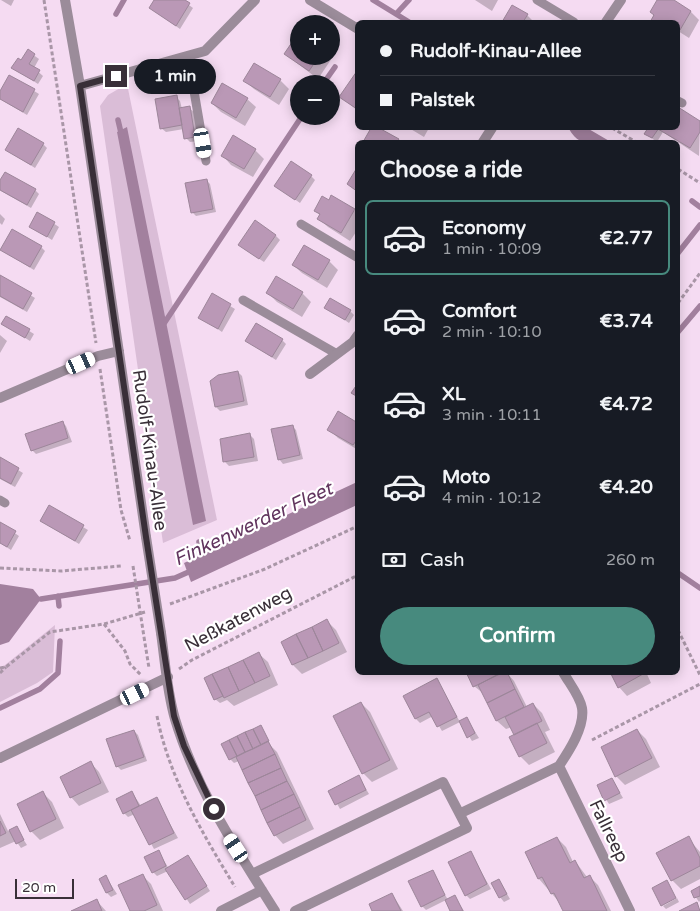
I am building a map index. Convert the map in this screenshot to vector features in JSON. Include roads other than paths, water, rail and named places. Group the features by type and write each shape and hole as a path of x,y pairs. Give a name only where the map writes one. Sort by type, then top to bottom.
{"street":[{"name":"Rudolf-Kinau-Allee","path":"65,0 80,86 174,716 196,774 228,836 275,911"},
{"path":"80,86 205,51 255,0"},
{"path":"310,0 355,27"},
{"path":"607,20 621,0"},
{"path":"310,374 355,339"},
{"path":"0,398 98,356 119,351"},
{"path":"461,814 559,766 568,752 582,720 582,708 565,675"},
{"path":"0,758 168,677"},
{"name":"Fallreep","path":"559,766 630,911"},
{"path":"252,874 443,782 467,828 295,911"},
{"path":"221,911 262,890"}],"lane":[{"path":"537,0 571,20"},
{"path":"188,56 206,161"},
{"path":"301,224 355,256"},
{"path":"243,300 337,354"}],"waterway":[{"path":"116,14 124,0"},
{"path":"373,0 406,20"},
{"path":"396,14 409,0"},
{"path":"329,75 335,67"},
{"path":"118,120 122,137"},
{"path":"163,325 296,125"},
{"path":"692,201 700,207"},
{"name":"Finkenwerder Fleet","path":"680,250 700,225"},
{"path":"680,330 700,306"},
{"path":"199,542 204,560"},
{"name":"Finkenwerder Fleet","path":"41,599 175,578 193,570"},
{"path":"680,574 700,588"},
{"path":"58,596 59,606"},
{"path":"0,708 40,689 58,673 60,641"}]}
